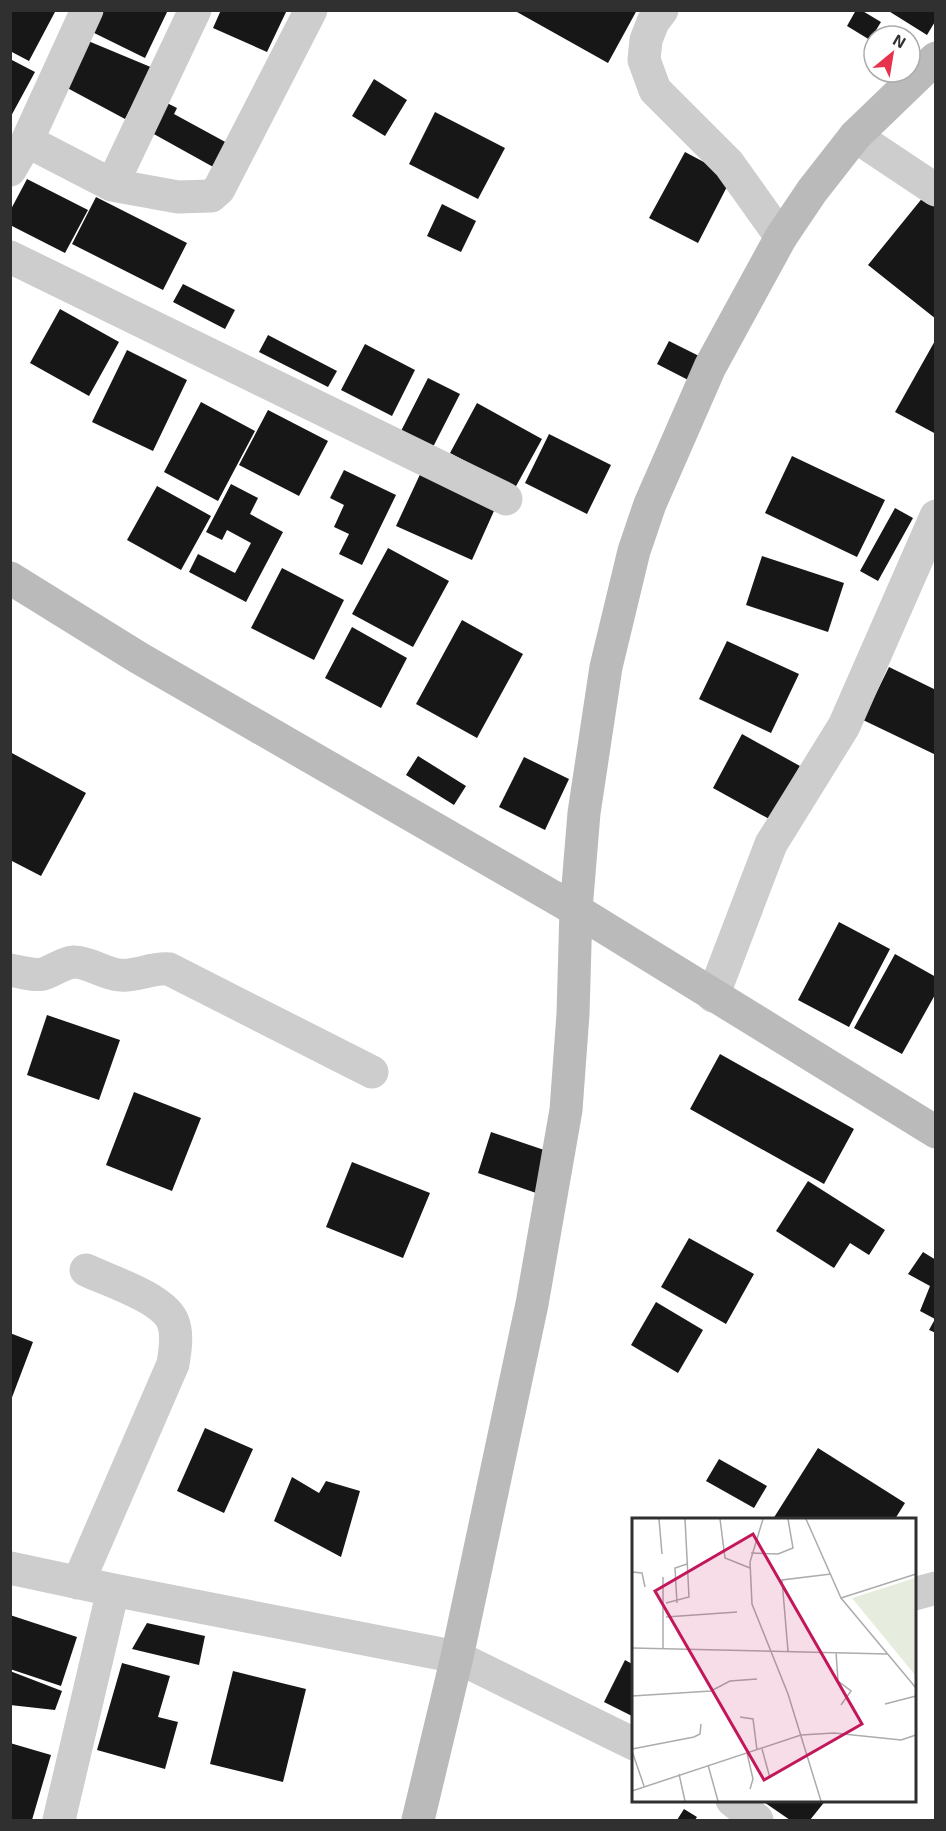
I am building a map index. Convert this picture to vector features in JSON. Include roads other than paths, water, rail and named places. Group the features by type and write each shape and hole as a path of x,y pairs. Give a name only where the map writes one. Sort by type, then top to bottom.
{"street":[{"path":"10,170 27,141 87,10"},
{"path":"112,185 195,10"},
{"path":"27,141 112,185 178,197 211,196 219,189 311,10"},
{"path":"662,10 653,22 646,40 644,60 655,90 729,164 781,237"},
{"path":"418,1821 457,1658 532,1304 566,1110 573,1014 576,910 584,813 615,624 634,550 654,492 710,367 781,237 812,191 855,136 936,58"},
{"path":"855,136 936,190"},
{"path":"10,257 506,499"},
{"path":"713,996 771,844 844,726 936,516"},
{"path":"10,578 139,658 576,910 936,1132"},
{"path":"10,970 44,974 72,962 85,964 111,974 126,976 138,975 159,968 169,969 372,1072"},
{"path":"78,1583 172,1364 175,1351 173,1322 165,1309 86,1270"},
{"path":"10,1568 457,1658 632,1743"},
{"path":"916,1594 936,1588"},
{"path":"59,1821 113,1590"},
{"path":"733,1801 757,1821"}]}
